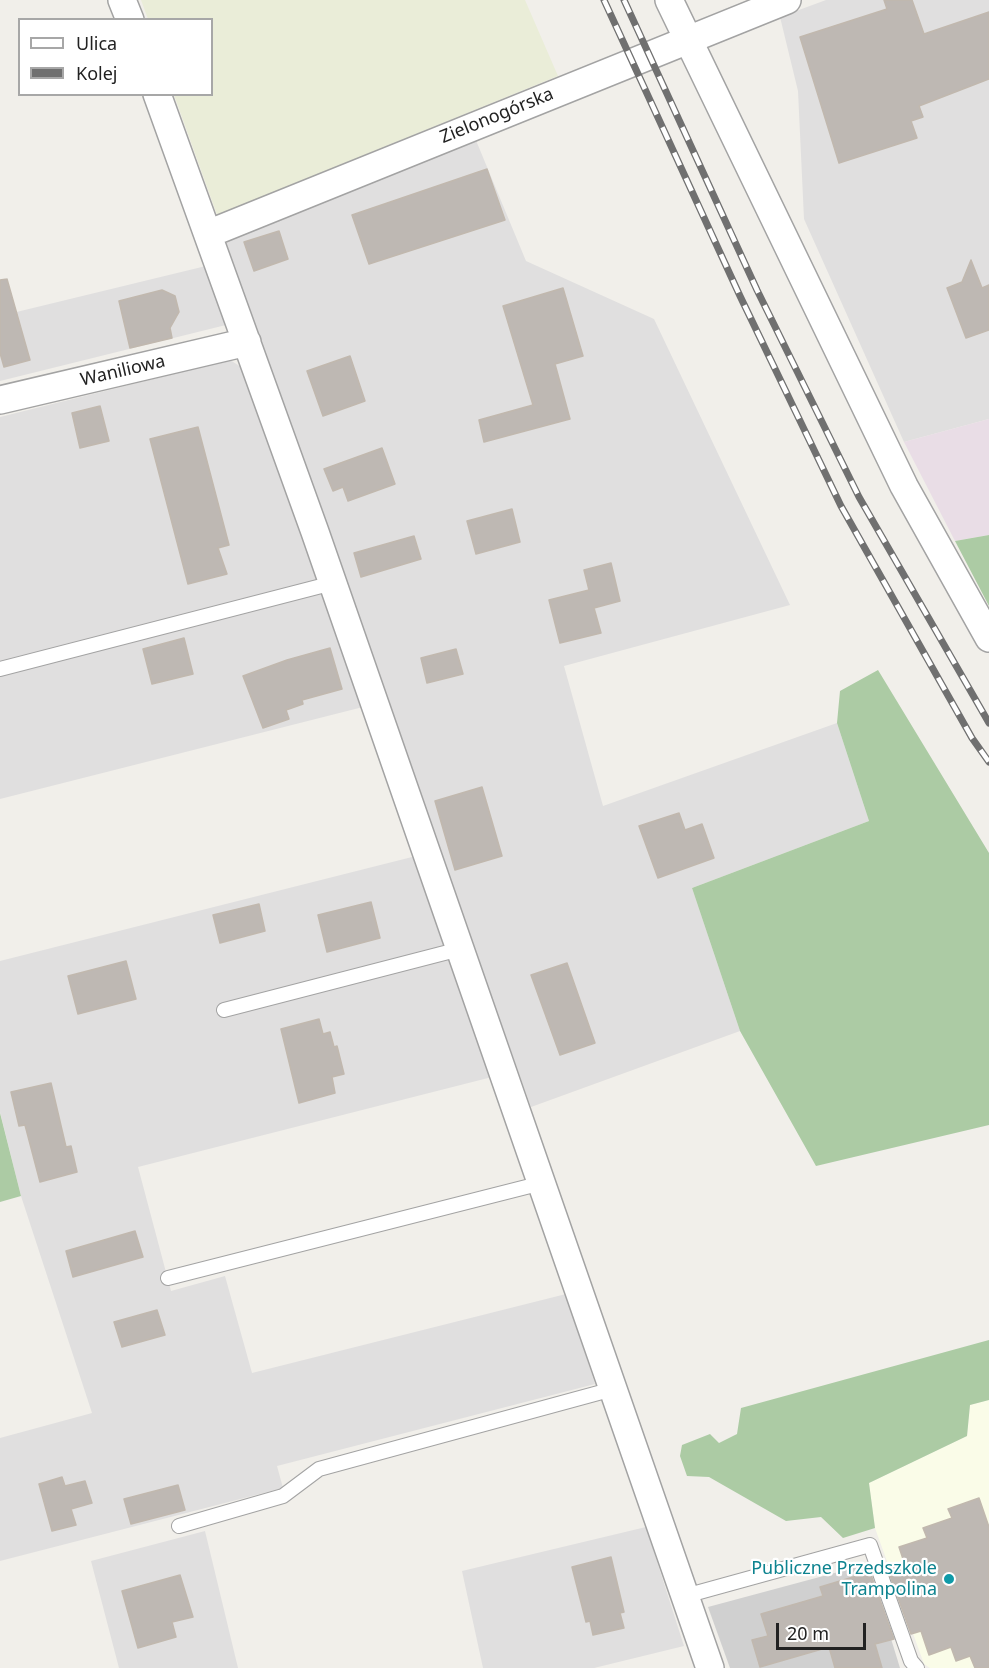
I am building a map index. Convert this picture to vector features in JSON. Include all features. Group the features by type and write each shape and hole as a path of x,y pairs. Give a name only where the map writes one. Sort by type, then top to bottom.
{"street":[{"path":"122,0 129,18"},
{"path":"669,0 904,486 989,638"},
{"name":"Zielonogórska","path":"208,234 787,0"},
{"path":"158,96 333,583 710,1668"},
{"name":"Waniliowa","path":"0,400 247,342"}],"lane":[{"path":"0,669 333,583"},
{"path":"224,1010 460,949"},
{"path":"168,1278 542,1183"},
{"path":"179,1526 283,1496 319,1469 613,1389"},
{"path":"685,1596 870,1545 910,1661 917,1668"}],"shaded area":[{"path":"141,0 525,0 558,76 217,215 174,96 213,96 213,18 148,18"},
{"path":"826,0 989,0 989,419 904,442 804,219 798,91 780,17"},
{"path":"475,138 526,261 654,319 790,605 564,666 603,806 837,723 869,821 692,888 740,1031 531,1107 222,239"},
{"path":"210,265 230,324 0,381 0,316"},
{"path":"230,360 246,370 363,707 0,799 0,417"},
{"path":"989,419 989,535 955,541 904,442"},
{"path":"416,856 492,1077 138,1167 171,1291 225,1276 252,1373 566,1294 595,1384 277,1466 283,1488 0,1561 0,1438 92,1413 21,1196 0,1112 0,961"},
{"path":"989,1400 989,1668 930,1668 924,1664 875,1528 869,1483 967,1436 970,1405"},
{"path":"646,1527 684,1646 594,1668 483,1668 462,1571"},
{"path":"205,1531 238,1668 119,1668 91,1561"},
{"path":"868,1564 900,1668 730,1668 708,1607"}],"green space":[{"path":"989,535 989,606 955,541"},
{"path":"878,670 989,853 989,1125 816,1166 740,1031 692,888 869,821 837,723 840,691"},
{"path":"0,1113 21,1196 0,1202"},
{"path":"989,1340 989,1400 970,1405 967,1436 869,1483 875,1528 843,1538 821,1517 786,1521 709,1477 687,1476 680,1456 682,1445 710,1434 719,1443 737,1434 741,1408"}],"building":[{"path":"884,0 912,0 924,34 989,12 989,79 919,106 923,117 911,121 917,138 839,163 800,37 887,9"},
{"path":"487,169 505,220 369,264 352,215"},
{"path":"279,231 288,259 254,271 244,242"},
{"path":"971,260 982,288 989,285 989,330 966,338 947,288 962,282"},
{"path":"7,279 30,360 4,367 0,353 0,280"},
{"path":"563,288 583,356 555,364 570,419 484,442 479,420 533,405 503,306"},
{"path":"162,290 175,296 179,312 170,328 172,338 130,348 119,301"},
{"path":"350,356 365,401 323,416 307,371"},
{"path":"100,406 109,441 80,448 72,413"},
{"path":"198,427 229,545 218,548 227,574 188,584 150,439"},
{"path":"382,448 395,484 348,501 343,487 333,491 324,469"},
{"path":"512,509 520,542 476,554 467,521"},
{"path":"414,536 421,559 361,577 354,553"},
{"path":"611,563 620,601 594,608 601,633 560,643 549,600 589,590 584,570"},
{"path":"184,638 193,674 152,684 143,649"},
{"path":"330,648 342,689 302,700 303,704 286,710 289,719 263,728 243,676"},
{"path":"456,649 463,674 427,683 421,658"},
{"path":"482,787 502,856 455,870 435,801"},
{"path":"679,813 685,830 702,824 714,858 658,878 639,826"},
{"path":"371,902 380,938 327,952 318,915"},
{"path":"259,904 265,931 220,943 213,915"},
{"path":"126,961 136,999 78,1014 68,976"},
{"path":"567,963 595,1043 560,1055 531,975"},
{"path":"319,1019 323,1034 330,1032 334,1047 337,1046 344,1074 332,1077 335,1093 299,1103 281,1029"},
{"path":"51,1083 66,1147 71,1146 77,1172 40,1182 25,1125 19,1126 11,1092"},
{"path":"135,1231 143,1257 73,1277 66,1251"},
{"path":"157,1310 165,1335 122,1347 114,1322"},
{"path":"62,1477 65,1486 85,1481 92,1503 71,1509 76,1525 52,1531 39,1484"},
{"path":"178,1485 185,1510 131,1524 124,1499"},
{"name":"Publiczne Przedszkole Trampolina","path":"979,1498 989,1527 989,1668 975,1668 970,1656 956,1661 951,1647 929,1655 921,1631 911,1634 887,1567 904,1562 899,1547 927,1538 923,1528 952,1518 948,1509"},
{"path":"611,1557 624,1612 620,1613 624,1628 593,1635 590,1621 586,1622 572,1567"},
{"path":"870,1572 894,1639 875,1644 882,1668 835,1668 829,1647 760,1667 752,1640 768,1636 761,1614 823,1596 820,1587"},
{"path":"180,1575 193,1617 172,1622 176,1637 138,1648 122,1591"}],"railway":[{"path":"604,0 740,296 841,506 972,738 989,762"},
{"path":"624,0 757,290 859,497 989,723"}],"place":[{"name":"Publiczne Przedszkole Trampolina","path":"949,1579"}]}
